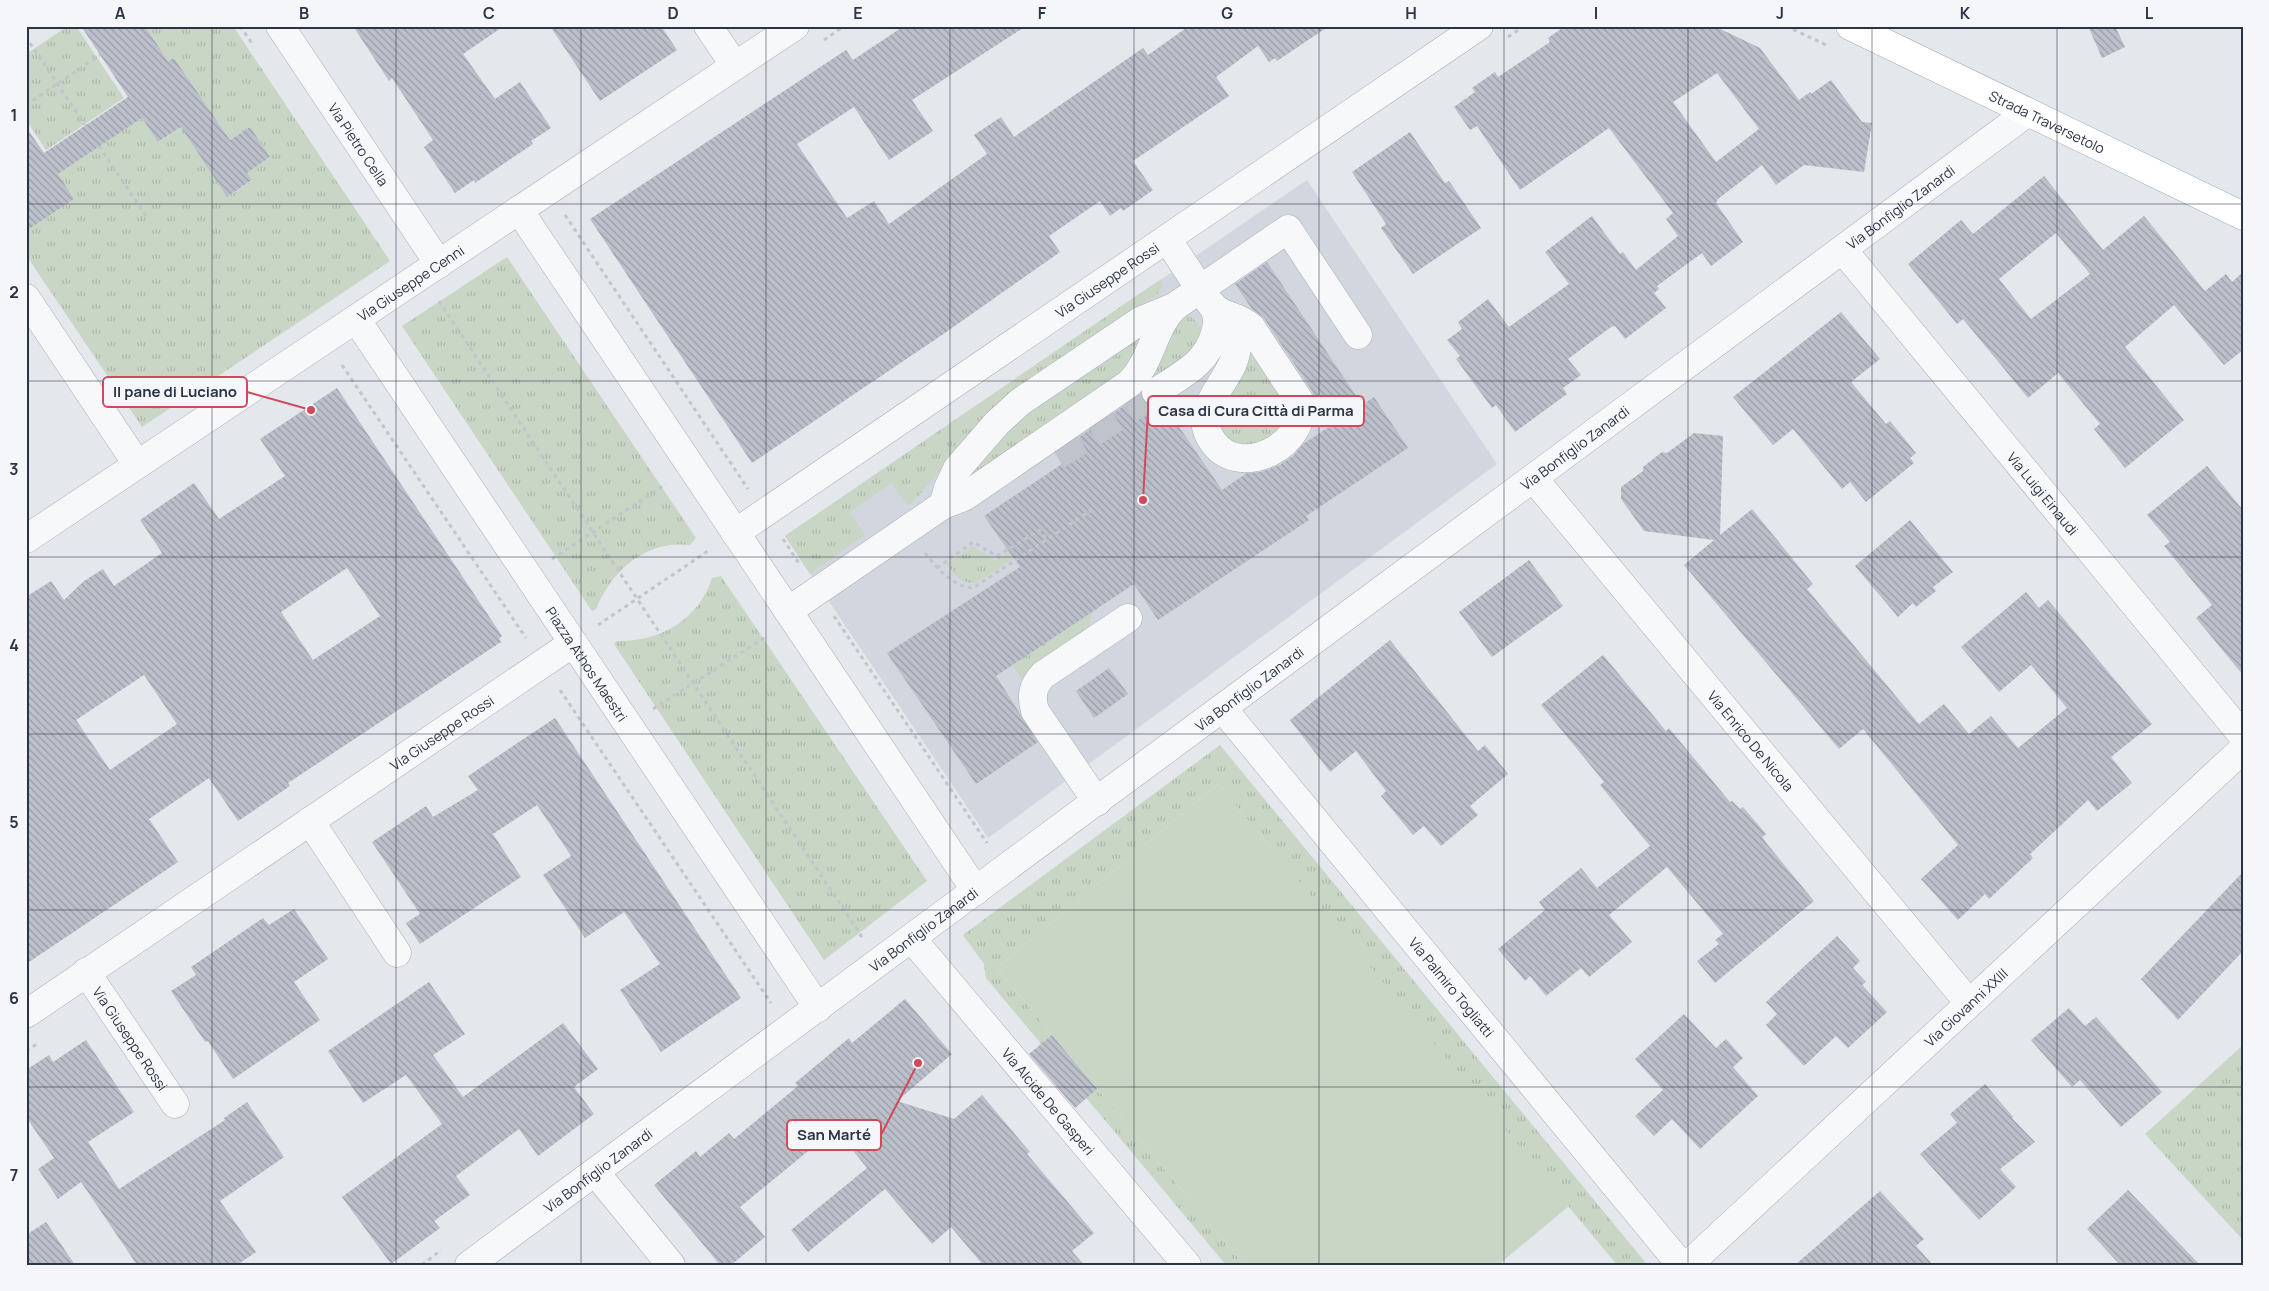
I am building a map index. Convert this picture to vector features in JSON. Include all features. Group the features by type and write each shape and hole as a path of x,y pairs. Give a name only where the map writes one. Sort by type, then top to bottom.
{"main road":[{"name":"Strada Traversetolo","path":"1850,26 2243,216"}],"street":[{"name":"Via Pietro Cella","path":"280,26 439,264"},
{"path":"708,26 735,66"},
{"name":"Via Giuseppe Cenni","path":"26,539 795,26"},
{"name":"Via Giuseppe Rossi","path":"735,532 1479,26"},
{"name":"Via Bonfiglio Zanardi","path":"469,1265 2028,112"},
{"path":"519,210 976,891"},
{"path":"943,505 948,488 957,469 997,423 1020,402 1140,321 1174,306 1207,297 1288,229 1358,335"},
{"path":"1167,238 1207,297 1219,314 1232,327 1237,344 1232,365 1206,412 1207,431 1214,443 1228,455 1244,459 1262,457 1282,444 1295,430 1301,414 1299,400 1251,327 1241,319 1222,313 1207,297"},
{"name":"Via Luigi Einaudi","path":"1843,250 2243,736"},
{"path":"1156,392 1198,363 1209,350 1217,323 1217,314 1207,297"},
{"path":"26,298 138,464"},
{"path":"788,611 943,505 964,497 1130,383 1143,369 1163,321 1174,306"},
{"name":"Piazza Athos Maestri","path":"356,319 818,1008"},
{"path":"918,523 972,512 1057,456"},
{"name":"Via Enrico De Nicola","path":"1534,479 1969,1003"},
{"path":"1097,802 1035,711 1032,696 1033,688 1043,675 1128,618"},
{"name":"Via Giuseppe Rossi","path":"26,1014 573,643"},
{"name":"Via Palmiro Togliatti","path":"1223,709 1681,1265"},
{"name":"Via Giovanni XXIII","path":"1688,1265 2243,749"},
{"path":"310,820 397,953"},
{"name":"Via Alcide De Gasperi","path":"912,939 1187,1265"},
{"name":"Via Giuseppe Rossi","path":"86,972 175,1104"},
{"path":"595,1172 671,1265"}],"path":[{"path":"30,43 86,125"},
{"path":"26,105 100,55"},
{"path":"100,146 146,216"},
{"path":"563,212 749,490"},
{"path":"444,294 437,298 879,963"},
{"path":"341,363 531,646"},
{"path":"497,595 691,467"},
{"path":"660,476 671,493"},
{"path":"923,551 937,568 962,587 973,588 1093,509"},
{"path":"937,568 973,542 997,556 1040,530 1047,540"},
{"path":"597,626 735,532"},
{"path":"704,542 715,558"},
{"path":"547,551 557,566"},
{"path":"592,618 602,634"},
{"path":"762,628 772,644"},
{"path":"648,702 653,710 767,636"},
{"path":"552,695 560,689 772,1005"},
{"path":"854,942 870,930"},
{"path":"26,1051 42,1041"},
{"path":"422,1265 446,1247"}],"shaded area":[{"path":"1307,180 1497,464 988,838 785,536"}],"green space":[{"path":"68,26 76,26 124,98 46,150 26,120 26,54"},
{"path":"145,26 233,26 390,261 142,427 26,255 26,223 30,228 74,199 58,174 142,118 159,142 193,119 227,197 252,181 247,173 270,157 250,127 230,140 174,58 168,61"},
{"path":"507,257 696,538 690,545 659,547 632,560 611,582 596,609 592,611 402,326"},
{"path":"1161,279 1163,287 1159,293 1030,380 982,424 908,506 891,483 850,512 865,535 810,574 785,536"},
{"path":"1182,314 1194,319 1200,329 1202,338 1190,355 1136,388"},
{"path":"1150,325 1138,364 960,490 957,483 1008,427"},
{"path":"1247,346 1287,399 1287,419 1267,442 1232,449 1213,415"},
{"path":"1039,534 1043,539 976,583 966,582 956,575 947,564 972,546 995,560"},
{"path":"721,576 927,881 824,960 614,644 617,641 633,640 662,633 675,626 698,606 712,578"},
{"path":"1092,612 1088,634 1021,678 1013,664"},
{"path":"1220,745 1645,1262 1642,1265 1617,1265 1218,784 997,968 1244,1265 1226,1265 986,978 984,964 963,935"},
{"path":"1218,784 1569,1206 1498,1265 1244,1265 997,968"},
{"path":"2243,1045 2243,1240 2145,1134"}],"building":[{"path":"81,26 145,26 168,61 174,58 230,140 250,127 270,157 247,173 252,180 227,197 181,127 158,142 142,118 58,174 74,199 26,231 26,127 44,153 128,97"},
{"path":"353,26 504,26 463,54 495,99 520,82 551,128 531,141 533,144 475,183 474,180 455,193 424,147 433,140 392,78 389,81"},
{"path":"550,26 661,26 677,50 600,101"},
{"path":"904,26 1026,26 912,100 933,131 889,160 854,107 797,144 847,218 874,201 889,224 987,154 974,135 1001,117 1014,137 1143,48 1148,55 1189,26 1329,26 1277,61 1275,58 1269,62 1258,46 1216,77 1229,96 1133,161 1153,190 1123,211 1121,208 1110,216 1100,201 1049,236 1060,252 942,335 752,463 590,219 846,50 853,60"},
{"path":"1565,26 1714,26 1760,48 1799,100 1831,80 1862,122 1872,123 1864,172 1804,165 1776,185 1762,165 1718,199 1716,203 1743,242 1711,266 1702,253 1657,286 1659,289 1654,293 1666,308 1625,339 1615,326 1611,327 1568,359 1581,375 1563,388 1567,394 1515,432 1496,405 1492,408 1456,359 1460,356 1447,340 1462,329 1458,322 1488,299 1509,327 1569,284 1545,252 1592,216 1620,254 1623,252 1636,270 1678,236 1666,219 1673,213 1609,128 1520,190 1477,126 1470,130 1454,107 1475,92 1472,88 1495,72 1498,77 1550,42 1548,38","holes":["1717,73 1759,129 1716,162 1673,102"]},
{"path":"2088,26 2115,26 2125,47 2102,58"},
{"path":"1410,132 1445,183 1449,181 1481,228 1413,274 1381,228 1386,224 1352,172"},
{"path":"2044,176 2103,250 2144,216 2205,291 2226,274 2232,282 2243,272 2243,350 2224,365 2174,305 2125,347 2184,420 2125,468 2094,429 2100,424 2058,373 2028,398 1963,319 1957,324 1908,264 1961,220 1973,234","holes":["2056,233 2090,274 2031,319 1999,279"]},
{"path":"1267,262 1362,405 1374,397 1408,448 1306,516 1309,520 1158,620 1134,584 996,676 1038,742 976,784 887,653 1020,567 984,516 1062,464 1056,453 1141,394 1143,401 1149,406 1157,408 1164,405 1222,490 1247,473 1261,472 1280,465 1294,455 1303,444 1332,425 1264,318 1252,309 1235,284"},
{"path":"1841,312 1880,359 1851,382 1886,424 1890,421 1916,453 1910,458 1914,463 1866,502 1850,482 1842,489 1793,429 1773,445 1733,397"},
{"path":"337,388 502,636 499,639 501,642 288,783 290,786 238,821 209,778 149,819 178,862 26,964 26,597 51,581 64,600 84,581 103,569 114,586 162,553 140,520 194,483 219,519 285,476 260,439","holes":["347,568 380,616 313,660 281,612","144,675 177,724 110,770 76,720"]},
{"path":"1694,433 1723,436 1720,535 1752,509 1813,584 1807,589 1919,724 1944,704 1969,734 1991,716 2018,748 2067,708 2031,665 1999,692 1961,647 2026,592 2039,608 2048,600 2152,724 2111,757 2132,783 2097,811 2088,800 2030,854 2033,858 1989,899 1985,894 1958,920 1921,879 1958,845 1863,729 1839,749 1684,565 1714,540 1644,531 1621,499 1621,487 1643,471 1643,467 1662,452 1667,453"},
{"path":"2207,466 2243,510 2243,675 2196,618 2212,605 2164,546 2170,542 2147,515"},
{"path":"1910,520 1953,572 1933,587 1936,591 1916,607 1913,603 1898,617 1855,566"},
{"path":"1529,560 1563,606 1492,657 1459,612"},
{"path":"1390,640 1478,751 1485,745 1508,774 1470,806 1478,815 1441,846 1424,826 1413,835 1381,796 1386,791 1356,751 1330,772 1290,720"},
{"path":"1603,655 1666,731 1669,728 1730,802 1732,801 1740,809 1743,807 1766,834 1762,837 1768,845 1814,901 1715,983 1697,961 1719,944 1715,940 1723,934 1667,867 1609,915 1632,942 1589,977 1581,968 1546,996 1530,976 1525,981 1498,949 1545,910 1539,902 1581,868 1597,888 1650,846 1600,785 1604,782 1541,705"},
{"path":"1109,668 1128,694 1094,718 1076,691"},
{"path":"555,718 741,998 661,1052 620,990 660,964 624,912 585,938 543,875 571,856 537,805 493,834 521,877 420,944 406,923 420,914 372,842 426,806 433,817 478,790 468,776"},
{"path":"2243,872 2243,951 2178,1020 2141,979"},
{"path":"294,909 328,959 294,982 320,1020 233,1079 208,1041 205,1042 171,991 196,975 191,967 263,918 269,925"},
{"path":"1837,936 1860,961 1853,968 1866,982 1862,985 1887,1012 1848,1048 1836,1036 1804,1066 1766,1025 1777,1014 1766,1002"},
{"path":"429,982 465,1034 433,1055 463,1097 563,1023 598,1069 574,1087 594,1114 538,1156 519,1129 456,1176 470,1195 434,1221 440,1228 391,1264 342,1197 442,1124 406,1075 363,1103 328,1051"},
{"path":"905,999 952,1054 897,1101 954,1119 982,1095 1030,1152 1027,1154 1094,1233 1072,1251 1084,1265 983,1265 951,1227 932,1244 885,1189 808,1252 791,1230 867,1168 835,1129 740,1207 765,1237 731,1265 720,1265 654,1185 696,1151 700,1157 729,1133 734,1139 798,1086 795,1083 849,1038 852,1043"},
{"path":"2069,1008 2085,1026 2096,1017 2162,1092 2121,1127 2080,1080 2072,1087 2031,1040"},
{"path":"1684,1014 1716,1048 1726,1039 1743,1058 1733,1067 1758,1096 1700,1149 1672,1119 1654,1136 1635,1116 1663,1090 1635,1059"},
{"path":"1052,1035 1097,1089 1075,1108 1029,1054"},
{"path":"86,1040 134,1112 88,1142 119,1189 225,1120 224,1118 247,1102 284,1157 220,1201 256,1252 237,1265 137,1265 81,1182 58,1199 38,1169 54,1158 26,1117 26,1070 49,1055 53,1062"},
{"path":"1985,1084 2012,1118 2035,1142 2000,1169 2016,1187 1979,1220 1920,1154 1957,1123 1950,1114"},
{"path":"2128,1190 2200,1265 2120,1265 2087,1229"},
{"path":"1880,1191 1924,1239 1916,1246 1933,1265 1795,1265"},
{"path":"46,1222 75,1265 26,1265 26,1235"}],"tunnel":[{"path":"1057,456 1156,392"}],"place":[{"name":"Il pane di Luciano","path":"311,410"},
{"name":"Casa di Cura Città di Parma","path":"1143,500"},
{"name":"San Marté","path":"918,1063"}]}
